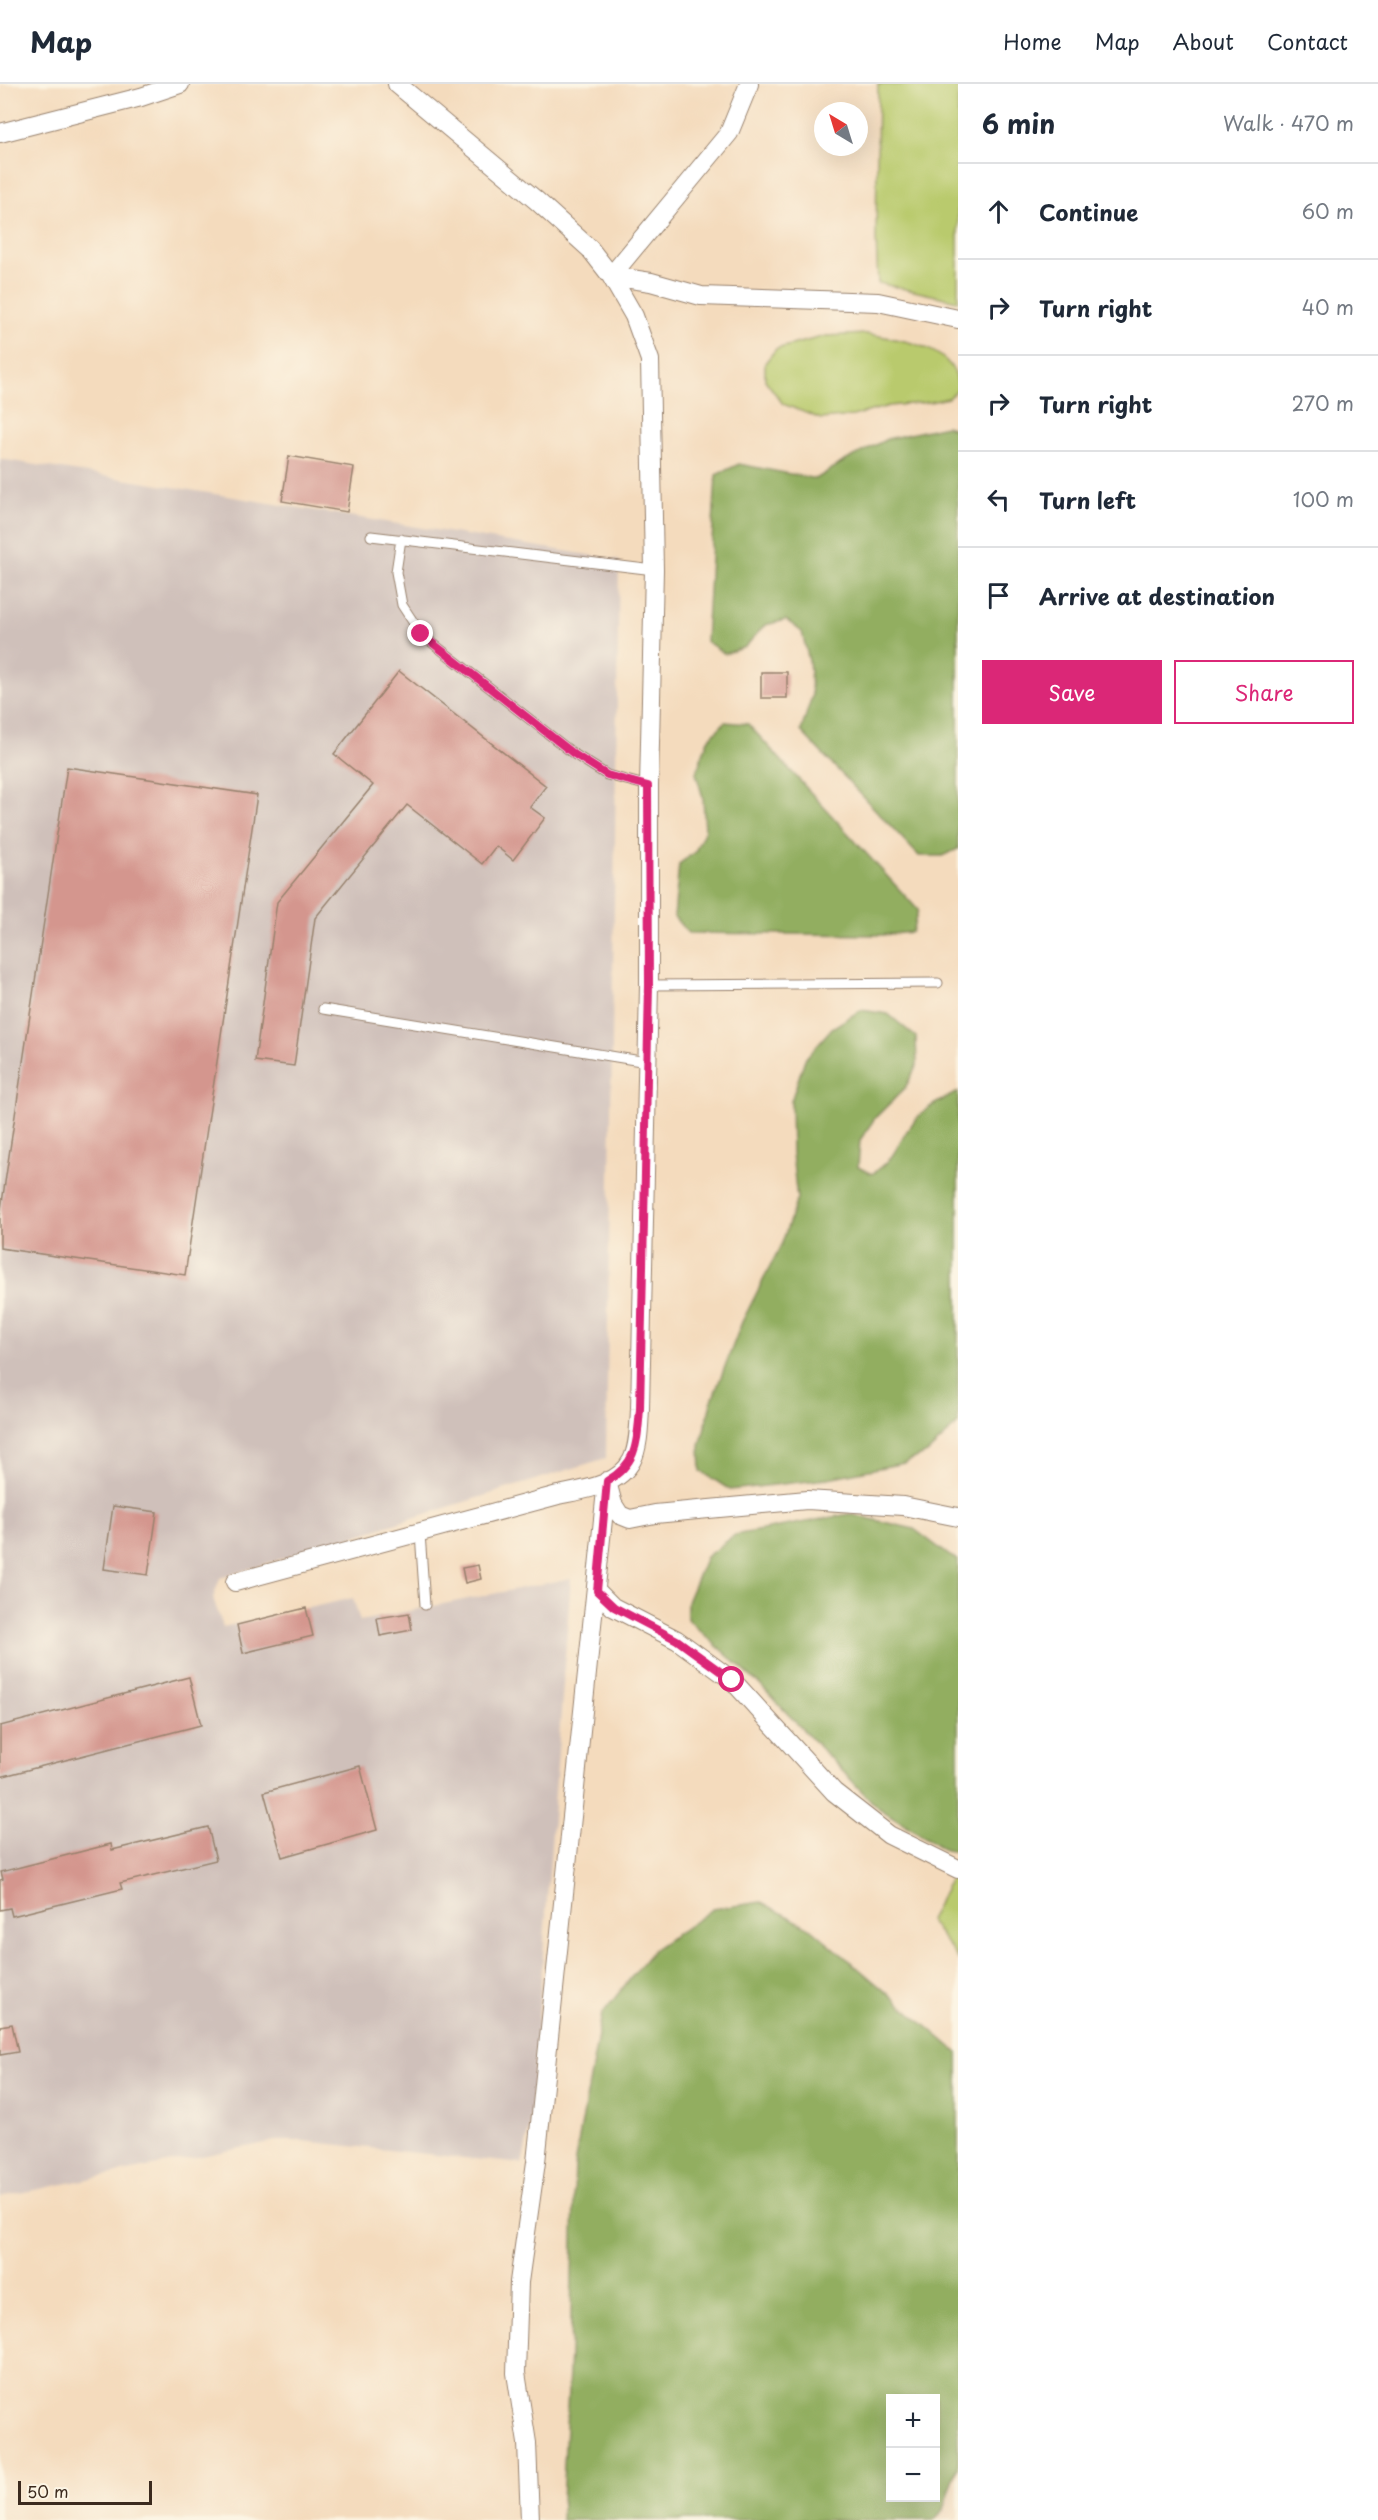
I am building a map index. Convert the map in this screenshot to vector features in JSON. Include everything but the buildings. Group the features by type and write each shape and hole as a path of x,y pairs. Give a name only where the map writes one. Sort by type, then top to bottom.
{"street":[{"path":"0,133 141,98 180,84"},
{"path":"235,1582 558,1495 597,1487 618,1474 632,1461 638,1437 649,985 648,786 654,570 650,360 634,316 611,276 590,249 537,201 397,84"},
{"path":"611,276 729,133 749,84"},
{"path":"611,276 651,282 701,296 878,302 957,314"},
{"path":"607,1481 613,1504 620,1515 630,1519 656,1514 807,1500 903,1506 958,1517"},
{"path":"530,2520 527,2443 516,2373 519,2282 539,2138 607,1481"},
{"path":"597,1591 614,1607 677,1640 732,1680 834,1792 889,1835 958,1869"}],"lane":[{"path":"371,536 654,570"},
{"path":"401,539 396,572 402,605 421,634 574,754 607,775 648,786"},
{"path":"649,985 939,983"},
{"path":"323,1010 647,1062"},
{"path":"420,1533 425,1605"}],"shaded area":[{"path":"0,459 619,560 606,1458 220,1578 213,1598 223,1627 353,1598 360,1621 571,1578 530,2127 522,2164 302,2141 275,2141 0,2197"}],"green space":[{"path":"878,84 958,84 958,301 878,283 876,238"},
{"path":"867,334 910,342 938,354 955,374 958,389 948,398 930,402 889,406 853,416 821,419 783,404 765,380 765,363 776,349 826,336"},
{"path":"946,426 958,430 958,849 942,856 919,856 801,731 812,696 809,661 802,632 786,620 765,625 745,647 725,654 706,641 716,475 739,464 816,479 887,439"},
{"path":"725,722 748,724 918,910 912,932 882,935 688,933 674,917 679,864 695,852 705,830 703,798 696,773 708,740"},
{"path":"861,1010 888,1014 916,1037 917,1065 905,1088 875,1118 860,1140 858,1167 872,1174 880,1168 892,1157 906,1132 922,1113 958,1092 958,1424 927,1453 904,1463 818,1480 730,1490 701,1471 700,1446 711,1403 742,1322 782,1243 797,1199 792,1153 791,1101 805,1059 832,1028"},
{"path":"849,1514 914,1529 958,1560 958,1852 945,1850 877,1807 760,1685 687,1619 687,1602 706,1557 735,1535"},
{"path":"958,1864 958,1959 929,1920"},
{"path":"761,1902 812,1929 958,2053 958,2464 944,2509 934,2520 561,2520 570,2354 575,2160 602,2014 653,1950 713,1909"}],"route":[{"path":"421,634 574,754 607,775 648,786 649,985 640,1409 638,1437 632,1461 607,1481 597,1591 614,1607 677,1640 732,1680"}]}
